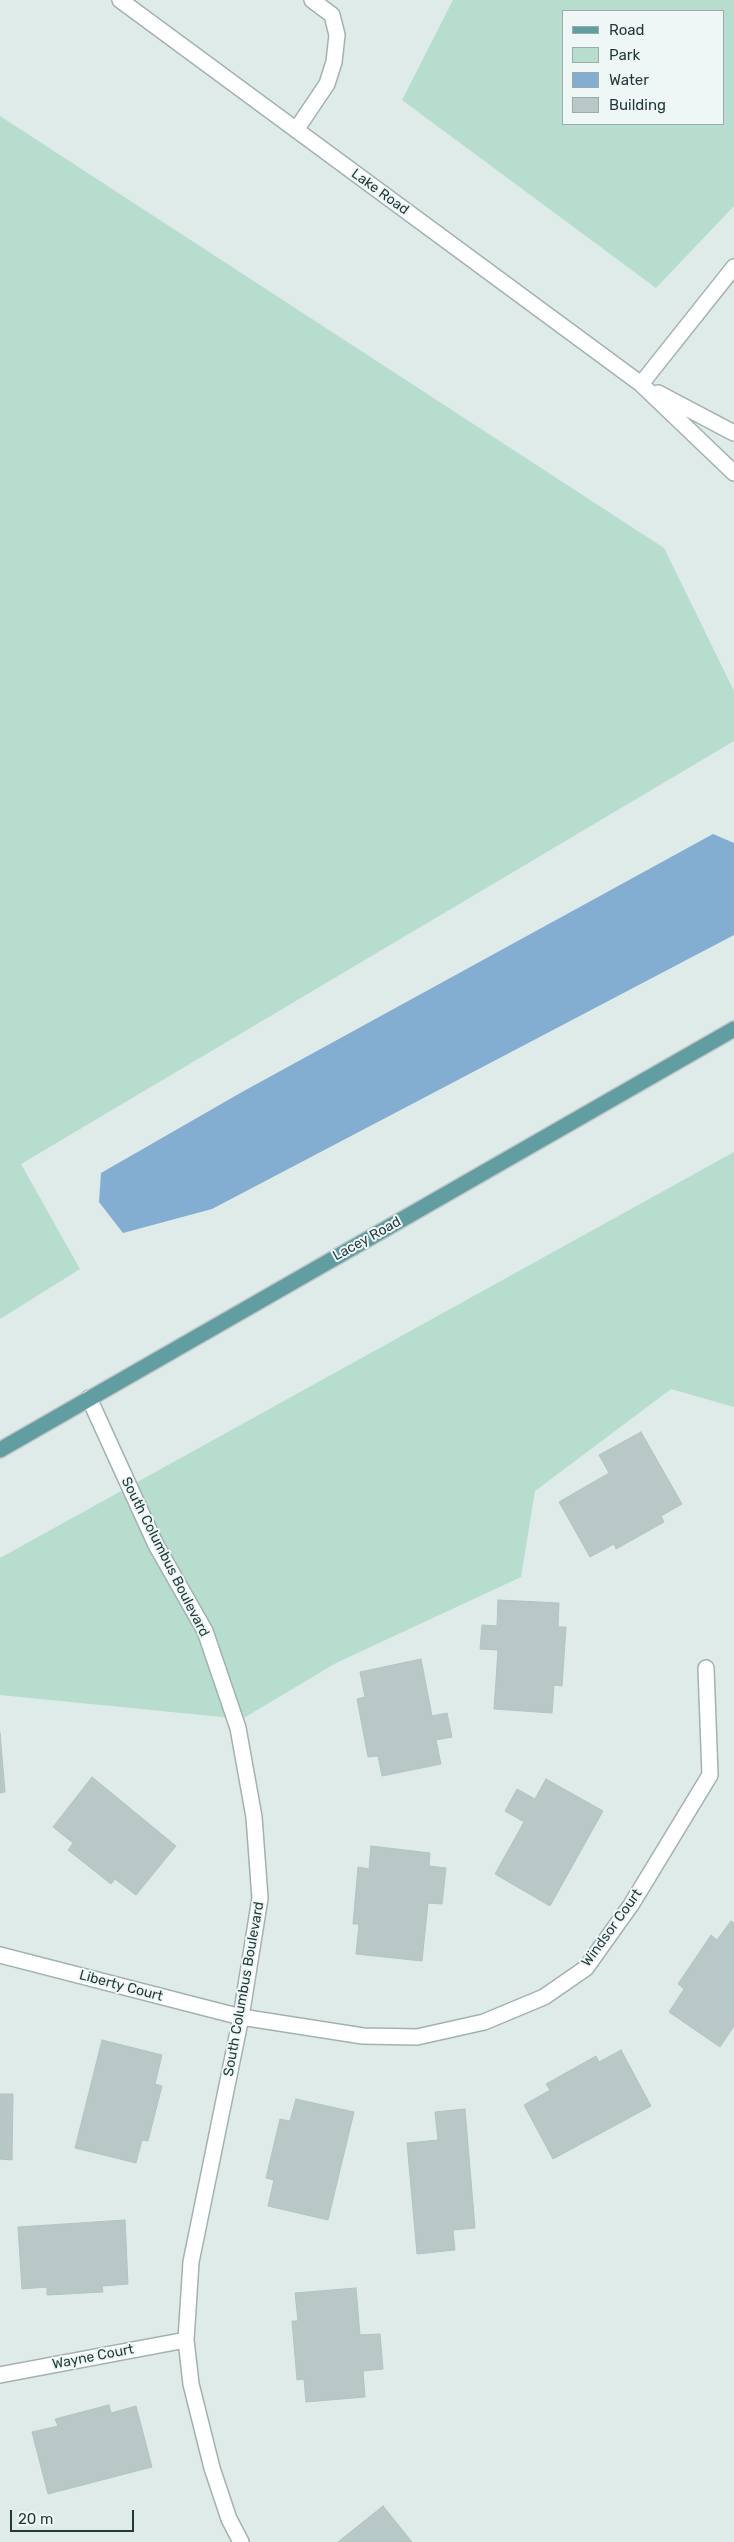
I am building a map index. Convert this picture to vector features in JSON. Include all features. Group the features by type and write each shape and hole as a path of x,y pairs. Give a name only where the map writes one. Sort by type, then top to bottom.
{"main road":[{"name":"Lacey Road","path":"0,1450 734,1029"}],"street":[{"name":"Lake Road","path":"120,0 641,384 734,473"},
{"path":"296,130 326,84 334,62 337,35 332,15 312,0"},
{"path":"641,384 734,267"},
{"name":"Lake Road","path":"641,384 734,433"},
{"name":"South Columbus Boulevard","path":"88,1398 156,1545 205,1631 238,1728 254,1817 260,1898 241,2017 191,2262 186,2340 191,2384 212,2468 229,2519 241,2542"},
{"name":"Windsor Court","path":"241,2017 363,2036 417,2037 484,2022 544,1996 586,1968 631,1905 710,1775 706,1668"},
{"name":"Liberty Court","path":"0,1955 241,2017"},
{"name":"Wayne Court","path":"0,2375 186,2340"}],"green space":[{"path":"453,0 734,0 734,206 656,288 402,100"},
{"path":"0,116 664,548 734,691 734,741 21,1164 80,1269 0,1319"},
{"path":"734,1152 734,1407 671,1389 535,1491 521,1577 336,1663 242,1719 0,1695 0,1558"}],"water":[{"path":"713,834 734,843 734,935 212,1209 123,1233 99,1202 101,1173 242,1092"}],"building":[{"path":"641,1432 682,1504 661,1516 664,1522 616,1549 614,1544 590,1557 559,1502 609,1473 599,1455"},
{"path":"498,1600 559,1603 558,1627 566,1627 562,1686 554,1685 552,1713 494,1709 498,1650 480,1649 482,1625 497,1626"},
{"path":"421,1659 432,1716 447,1713 452,1737 436,1740 441,1764 382,1776 378,1756 368,1757 357,1699 365,1697 360,1672"},
{"path":"0,1733 5,1792 0,1793"},
{"path":"92,1777 176,1846 136,1895 115,1879 111,1884 68,1850 73,1843 53,1827"},
{"path":"546,1779 603,1811 550,1906 495,1874 524,1822 505,1811 517,1789 535,1799"},
{"path":"371,1846 430,1853 429,1866 446,1868 442,1904 428,1903 422,1961 356,1954 359,1924 353,1924 358,1867 369,1869"},
{"path":"731,1921 734,1923 734,2026 720,2047 669,2012 684,1989 678,1984 711,1935 717,1940"},
{"path":"102,2040 162,2055 155,2084 162,2086 148,2141 142,2140 136,2163 75,2148"},
{"path":"621,2050 651,2106 553,2159 524,2105 550,2090 546,2084 596,2056 599,2062"},
{"path":"0,2094 13,2094 12,2160 0,2159"},
{"path":"296,2099 354,2112 328,2220 268,2206 274,2180 266,2178 280,2119 290,2121"},
{"path":"465,2109 475,2228 453,2230 455,2250 417,2254 407,2143 438,2140 435,2112"},
{"path":"125,2220 128,2284 102,2286 103,2292 47,2295 47,2287 22,2289 18,2227"},
{"path":"356,2288 360,2335 380,2334 383,2369 363,2371 365,2397 306,2402 304,2379 297,2380 292,2321 298,2321 295,2293"},
{"path":"109,2405 111,2413 136,2406 152,2467 48,2494 32,2432 58,2426 55,2419"},
{"path":"383,2506 412,2542 338,2542"}]}
